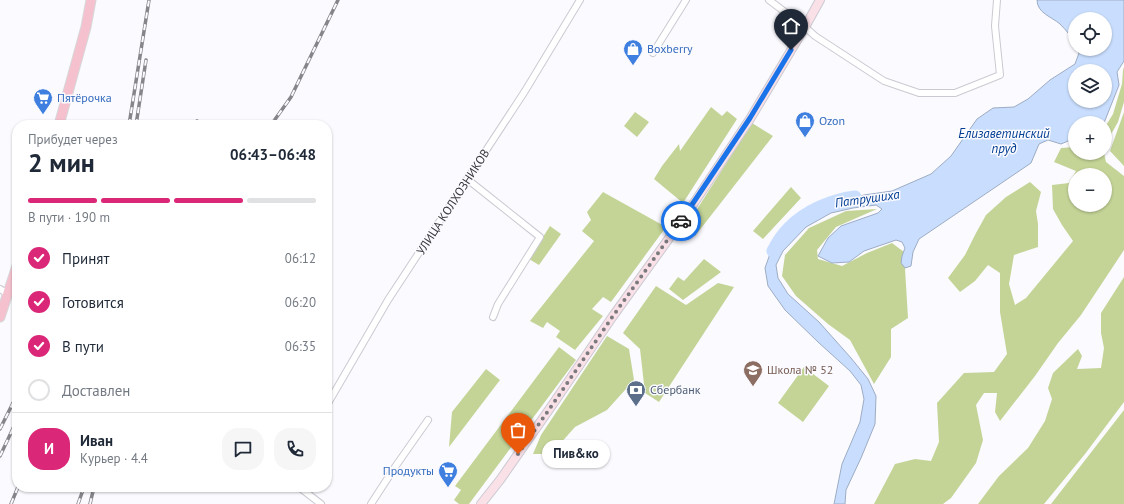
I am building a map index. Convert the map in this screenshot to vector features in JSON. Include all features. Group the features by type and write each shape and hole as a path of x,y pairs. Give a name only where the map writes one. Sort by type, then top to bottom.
{"main road":[{"path":"60,120 86,27 91,0"},
{"path":"482,504 613,316 688,212 750,118 820,0"},
{"path":"0,317 4,292 12,276"}],"street":[{"name":"УЛИЦА КОЛХОЗНИКОВ","path":"332,396 388,300 525,91 580,0"},
{"path":"653,53 686,0"},
{"path":"769,0 805,27 814,36 884,81 919,93 955,93 1000,75 995,26 998,0"},
{"path":"467,179 540,237 498,304 493,317"},
{"path":"371,504 428,420"},
{"path":"305,492 321,504"}],"green space":[{"path":"1124,67 1124,102 1118,122 1112,133 1112,116 1122,84"},
{"path":"711,107 722,116 727,111 737,119 683,203 654,179 679,144 680,151"},
{"path":"635,112 649,122 637,137 624,126"},
{"path":"1124,112 1124,166 1112,153 1112,145"},
{"path":"752,123 773,136 695,236 685,228"},
{"path":"1061,148 1068,148 1068,160 1106,160 1106,162 1124,176 1124,250 1081,315 1058,343 1035,376 1000,421 995,412 997,393 984,393 976,405 983,440 976,463 951,498 943,504 874,504 895,464 915,459 931,461 939,442 937,403 964,373 994,372 1007,354 1000,312 1000,273 988,265 975,281 960,292 948,278 965,255 986,215 1006,197 1030,182 1041,192 1036,211 1038,224 1038,247 1014,255 1009,284 1015,305 1026,298 1073,241 1053,209 1052,185 1068,183 1068,212 1112,212 1112,168 1069,168 1054,162"},
{"path":"791,187 801,198 763,239 753,231"},
{"path":"603,192 666,227 611,302 603,297 592,309 603,316 575,350 556,337 560,331 547,322 543,328 530,321 594,241 582,231 591,220 587,212"},
{"path":"877,209 836,227 817,250 818,259 842,266 867,253 892,243 904,252 908,318 891,329 891,357 874,384 850,340 828,324 796,296 782,276 785,255 809,228 846,211"},
{"path":"550,226 561,234 539,265 529,259"},
{"path":"704,259 721,272 683,300 669,289 678,277 684,281"},
{"path":"1124,277 1124,402 1085,454 1044,504 978,504 999,476 1028,448 1045,421 1052,399 1048,388 1053,373 1078,349 1082,356 1077,369 1101,368 1104,348 1101,333 1101,313"},
{"path":"718,283 734,287 659,402 645,393 640,349 623,333 656,286 686,305"},
{"path":"607,336 629,349 634,380 607,410 575,427 551,454 533,454 541,435"},
{"path":"559,347 576,360 469,504 459,504 454,500 461,490 455,486"},
{"path":"804,367 829,386 803,422 778,403"},
{"path":"486,369 500,380 449,447 452,412"},
{"path":"1124,410 1124,504 1051,504"}],"water":[{"name":"Елизаветинский пруд","path":"1037,0 1124,0 1124,61 1117,72 1119,85 1112,103 1112,64 1075,64 1078,56 1112,56 1112,12 1068,12 1068,33 1057,21 1039,8"},
{"name":"Елизаветинский пруд","path":"1068,68 1068,108 1110,108 1107,116 1068,116 1068,141 1061,144 1048,140 1039,144 1031,163 919,239 913,252 911,266 905,268 901,263 905,248 902,242 896,240 864,251 849,262 832,263 818,256 828,238 841,226 878,213 882,209 876,205 831,213 806,227 783,251 776,265 778,278 788,294 819,322 851,358 868,379 876,396 875,424 846,490 845,504 834,504 842,464 860,422 864,399 861,385 850,371 785,310 768,286 765,268 771,251 792,224 824,205 864,195 892,191 931,174 951,156 977,119 993,108 1014,107 1028,99 1050,80"}],"waterway":[{"name":"Патрушиха","path":"773,251 787,230 803,216 819,207 846,198 855,197"}],"railway":[{"path":"130,120 149,0"},
{"path":"275,120 291,97 338,0"},
{"path":"137,120 146,60"},
{"path":"0,429 12,405"},
{"path":"0,456 12,431"},
{"path":"11,504 16,492"},
{"path":"78,504 82,492"},
{"path":"90,504 93,492"}],"way so far":[{"path":"518,454 583,358 681,221"}],"place":[{"name":"Boxberry","path":"633,66"},
{"name":"Пятёрочка","path":"43,115"},
{"name":"Ozon","path":"805,138"},
{"name":"Школа № 52","path":"753,387"},
{"name":"Сбербанк","path":"636,407"},
{"name":"Пив&ко","path":"518,454"},
{"name":"Продукты","path":"448,488"}],"route":[{"path":"681,221 750,118 791,50"}]}
